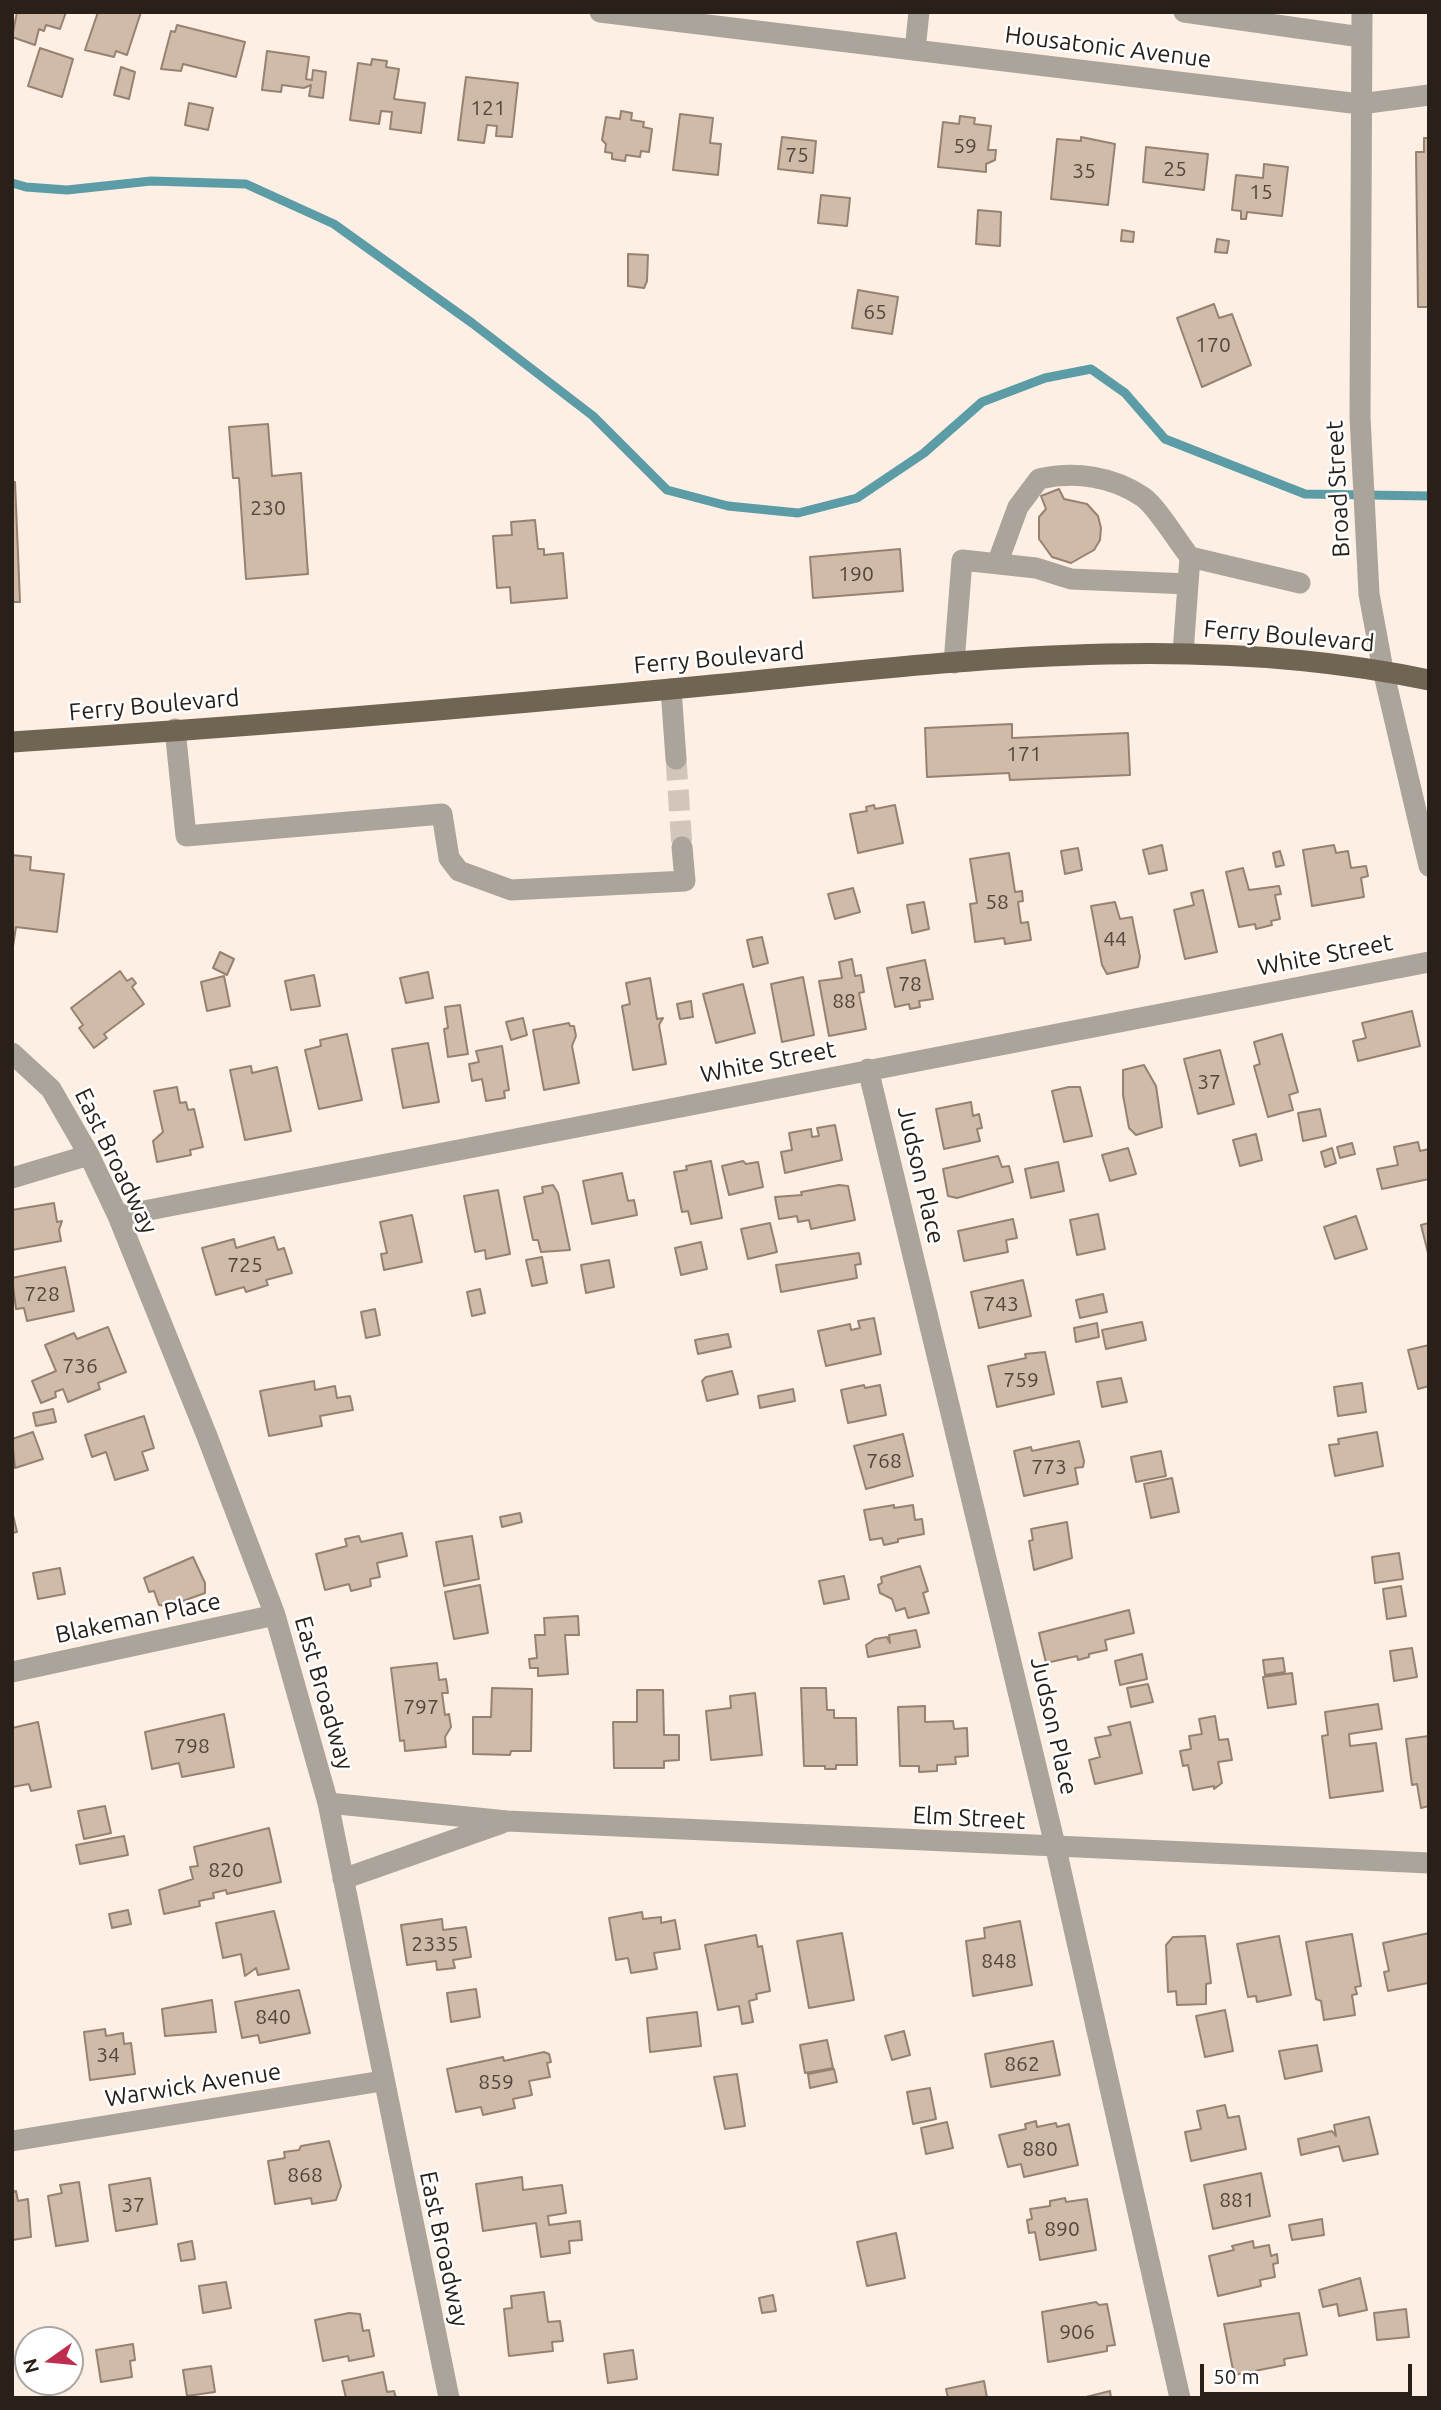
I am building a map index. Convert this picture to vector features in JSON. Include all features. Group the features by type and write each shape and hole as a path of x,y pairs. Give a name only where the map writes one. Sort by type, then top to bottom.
{"main road":[{"name":"Ferry Boulevard","path":"12,742 671,689 954,663 1142,652 1247,656 1383,670 1429,680"}],"street":[{"name":"Housatonic Avenue","path":"600,12 1360,104 1429,95"},
{"path":"915,50 919,12"},
{"path":"1184,12 1361,37"},
{"name":"Broad Street","path":"1362,12 1360,418 1369,594 1383,670 1424,822 1429,866"},
{"path":"997,564 1018,506 1039,479 1068,472 1107,481 1144,498 1190,557 1300,583"},
{"path":"1183,653 1190,557"},
{"path":"954,663 962,560 1036,568 1071,579 1188,584"},
{"path":"671,689 676,759"},
{"path":"175,729 186,836 442,814 449,858 459,871 511,890 685,881 682,847"},
{"name":"White Street","path":"118,1216 1429,962"},
{"name":"East Broadway","path":"12,1053 51,1089 89,1155 118,1216 241,1522 275,1615 328,1802 382,2081 449,2398"},
{"name":"Judson Place","path":"868,1069 1056,1849 1180,2398"},
{"path":"12,1178 89,1155"},
{"name":"Blakeman Place","path":"12,1672 275,1615"},
{"name":"Elm Street","path":"328,1802 507,1821 1056,1849 1429,1863"},
{"name":"Elm Street","path":"343,1878 507,1821"},
{"name":"Warwick Avenue","path":"12,2141 382,2081"}],"building":[{"path":"17,12 66,12 60,29 46,25 44,31 39,29 35,45 12,37"},
{"path":"98,12 141,12 127,55 116,51 114,57 85,50"},
{"path":"177,25 245,42 236,77 183,64 181,71 161,69 171,31 175,32"},
{"path":"40,48 73,59 62,97 28,86"},
{"path":"267,51 309,57 306,79 312,80 313,70 326,72 323,98 309,96 311,85 304,88 282,85 281,92 262,90"},
{"path":"372,59 387,61 386,67 399,69 394,99 425,103 421,133 390,129 392,112 381,111 379,124 350,120 358,63 371,65"},
{"path":"121,67 135,72 129,99 114,95"},
{"path":"466,77 518,83 512,137 496,136 497,126 487,125 484,143 458,140"},
{"path":"189,103 213,108 208,130 185,125"},
{"path":"621,111 632,113 631,120 644,122 643,127 652,129 649,152 641,151 640,157 626,155 625,161 612,159 612,153 605,152 606,144 602,140 606,117 620,119"},
{"path":"680,114 713,118 710,143 721,144 718,175 673,170"},
{"path":"960,116 975,118 974,124 991,126 988,150 996,150 995,160 986,164 986,172 938,167 943,122 959,124"},
{"path":"782,137 816,141 813,173 778,169"},
{"path":"1081,137 1115,144 1108,205 1051,199 1057,139 1081,141"},
{"path":"1424,138 1429,138 1429,307 1418,307 1416,152 1424,152"},
{"path":"1146,147 1208,154 1204,190 1143,182"},
{"path":"1264,164 1288,167 1282,216 1247,212 1246,219 1241,219 1241,211 1232,210 1236,175 1263,178"},
{"path":"821,195 850,198 847,226 818,223"},
{"path":"978,210 1001,212 1000,246 976,244"},
{"path":"1122,230 1134,232 1133,242 1121,241"},
{"path":"1217,239 1229,241 1227,253 1215,252"},
{"path":"628,254 648,255 647,281 644,288 628,286"},
{"path":"858,290 898,297 892,334 852,328"},
{"path":"1214,304 1219,318 1232,314 1251,365 1202,387 1177,318"},
{"path":"268,424 272,476 301,473 308,574 246,579 239,478 233,478 229,427"},
{"path":"12,482 15,482 20,602 12,602"},
{"path":"1059,489 1064,499 1087,504 1098,516 1101,528 1100,540 1094,550 1071,563 1052,557 1039,539 1039,517 1046,509 1041,496"},
{"path":"535,520 538,549 544,549 544,555 563,553 567,598 511,603 510,587 497,588 493,536 512,535 511,522"},
{"path":"900,549 903,591 813,598 810,557"},
{"path":"1012,724 1012,738 1128,733 1130,775 1010,780 1009,773 927,777 925,728"},
{"path":"874,805 875,809 895,805 903,843 858,853 850,814 867,811 866,807"},
{"path":"1162,845 1167,870 1149,874 1143,850"},
{"path":"1334,845 1336,853 1348,851 1351,868 1366,866 1368,876 1361,878 1364,897 1312,906 1303,850"},
{"path":"1078,848 1082,870 1065,874 1061,851"},
{"path":"1280,851 1284,865 1276,867 1273,853"},
{"path":"1009,853 1015,892 1022,891 1023,901 1018,902 1021,923 1028,922 1031,940 1005,944 1004,938 975,942 970,904 977,903 970,859"},
{"path":"12,855 31,857 30,870 64,874 57,932 16,927 13,946"},
{"path":"1243,868 1249,890 1279,886 1281,894 1275,895 1280,919 1271,921 1272,925 1256,929 1255,924 1239,927 1226,872"},
{"path":"853,888 860,912 835,919 828,894"},
{"path":"1203,890 1217,952 1185,959 1174,910 1194,905 1191,893"},
{"path":"924,902 929,929 912,933 907,905"},
{"path":"1115,902 1120,919 1132,917 1140,957 1138,967 1107,974 1102,965 1091,906"},
{"path":"762,937 768,963 753,967 747,940"},
{"path":"220,952 234,959 227,975 213,968"},
{"path":"852,959 855,976 861,975 864,992 859,993 866,1029 829,1036 819,981 842,978 839,962"},
{"path":"925,960 933,999 919,1001 920,1007 910,1009 909,1004 895,1007 887,968"},
{"path":"120,971 127,981 132,978 136,983 132,987 144,1004 104,1034 107,1038 94,1048 79,1028 83,1025 71,1008"},
{"path":"428,972 433,998 406,1003 400,978"},
{"path":"314,975 320,1006 291,1010 285,981"},
{"path":"224,976 230,1006 207,1011 201,982"},
{"path":"803,977 814,1035 782,1042 771,984"},
{"path":"650,978 657,1019 663,1018 659,1025 666,1064 633,1070 622,1006 630,1004 626,983"},
{"path":"743,984 755,1033 716,1043 703,994"},
{"path":"691,1001 693,1017 680,1019 677,1004"},
{"path":"460,1005 468,1054 448,1057 444,1029 448,1028 445,1007"},
{"path":"1412,1011 1420,1046 1358,1061 1353,1041 1366,1038 1362,1023"},
{"path":"523,1018 527,1035 511,1040 506,1022"},
{"path":"569,1023 574,1026 576,1036 572,1046 579,1083 544,1090 533,1030"},
{"path":"347,1034 362,1100 319,1109 305,1050 321,1046 320,1040"},
{"path":"1282,1034 1298,1092 1289,1095 1293,1110 1268,1117 1254,1066 1260,1064 1254,1042"},
{"path":"428,1043 439,1102 403,1108 392,1049"},
{"path":"502,1046 509,1090 504,1091 505,1098 486,1101 482,1079 472,1081 469,1064 479,1062 476,1051"},
{"path":"1220,1050 1234,1104 1198,1114 1184,1059"},
{"path":"1144,1065 1156,1086 1162,1127 1136,1135 1129,1128 1123,1095 1123,1070"},
{"path":"251,1066 252,1073 277,1067 291,1131 245,1140 230,1070"},
{"path":"177,1087 180,1103 186,1102 188,1110 194,1109 203,1147 190,1150 191,1155 157,1162 153,1141 163,1132 154,1091"},
{"path":"1080,1087 1092,1136 1064,1142 1052,1091"},
{"path":"971,1102 973,1116 979,1114 982,1128 977,1129 980,1141 944,1149 936,1109"},
{"path":"1320,1109 1326,1136 1303,1141 1298,1113"},
{"path":"835,1125 842,1160 785,1173 781,1152 792,1150 789,1133 811,1129 812,1137 819,1136 817,1128"},
{"path":"1256,1134 1262,1160 1240,1166 1233,1140"},
{"path":"1418,1142 1420,1151 1429,1149 1429,1179 1382,1189 1377,1169 1398,1165 1394,1147"},
{"path":"1352,1143 1355,1154 1340,1158 1337,1147"},
{"path":"1128,1148 1136,1174 1110,1181 1102,1155"},
{"path":"1332,1148 1336,1163 1325,1167 1321,1152"},
{"path":"998,1156 1002,1167 1009,1166 1013,1182 957,1198 948,1196 943,1169"},
{"path":"711,1161 722,1218 691,1224 688,1211 682,1212 674,1172 687,1170 686,1166"},
{"path":"743,1161 746,1164 758,1162 763,1187 729,1195 722,1166"},
{"path":"1058,1162 1064,1191 1031,1198 1025,1169"},
{"path":"622,1173 628,1201 634,1200 637,1215 592,1224 583,1181"},
{"path":"553,1185 558,1193 570,1250 541,1252 538,1240 533,1240 524,1197 543,1193 542,1187"},
{"path":"839,1185 848,1186 855,1220 811,1229 809,1220 798,1222 797,1216 779,1219 775,1197 802,1195 801,1192"},
{"path":"498,1190 510,1254 486,1259 485,1250 475,1252 464,1196"},
{"path":"54,1203 57,1222 62,1221 59,1230 61,1241 12,1250 12,1210"},
{"path":"1098,1214 1105,1249 1077,1255 1070,1220"},
{"path":"412,1215 422,1262 384,1270 381,1254 387,1253 380,1222"},
{"path":"1356,1216 1367,1249 1335,1259 1324,1227"},
{"path":"1013,1219 1017,1238 1006,1240 1008,1252 964,1261 958,1231"},
{"path":"770,1223 777,1252 748,1259 741,1229"},
{"path":"1429,1223 1429,1257 1421,1225"},
{"path":"274,1237 278,1250 284,1248 292,1273 266,1280 268,1285 246,1292 244,1287 216,1295 202,1248 234,1239 236,1248"},
{"path":"701,1242 707,1269 681,1275 675,1248"},
{"path":"859,1253 861,1264 855,1265 857,1278 781,1292 776,1265"},
{"path":"542,1257 547,1283 532,1286 526,1260"},
{"path":"609,1260 614,1287 586,1293 581,1265"},
{"path":"65,1267 74,1311 27,1321 24,1308 16,1309 12,1278"},
{"path":"1023,1280 1031,1316 979,1328 971,1292"},
{"path":"480,1289 485,1313 472,1316 467,1292"},
{"path":"1103,1294 1107,1312 1080,1318 1076,1300"},
{"path":"375,1309 380,1335 366,1338 361,1312"},
{"path":"874,1318 881,1354 826,1366 818,1331 850,1324 851,1330 860,1328 858,1321"},
{"path":"1142,1322 1146,1340 1106,1349 1102,1330"},
{"path":"1097,1323 1099,1337 1076,1342 1074,1328"},
{"path":"108,1327 126,1372 98,1383 100,1389 68,1402 63,1389 55,1392 56,1397 41,1403 32,1381 56,1371 45,1345 74,1333 77,1339"},
{"path":"728,1334 731,1347 698,1354 695,1340"},
{"path":"1429,1345 1429,1386 1418,1389 1408,1350"},
{"path":"1045,1352 1054,1394 997,1407 988,1366 1026,1358 1025,1354"},
{"path":"732,1371 738,1394 707,1401 702,1381 706,1377"},
{"path":"1121,1378 1127,1402 1102,1407 1097,1382"},
{"path":"314,1381 315,1390 335,1386 337,1398 350,1396 353,1410 320,1416 322,1426 269,1436 260,1391"},
{"path":"1362,1383 1366,1412 1338,1416 1334,1387"},
{"path":"864,1385 865,1388 880,1385 886,1415 848,1423 841,1390"},
{"path":"793,1389 795,1401 760,1408 758,1396"},
{"path":"53,1409 56,1422 36,1426 33,1413"},
{"path":"144,1416 154,1448 142,1452 148,1470 115,1480 106,1452 92,1457 85,1435"},
{"path":"33,1432 43,1459 15,1468 12,1439"},
{"path":"1377,1432 1383,1466 1335,1476 1329,1445 1339,1444 1338,1439"},
{"path":"903,1434 913,1476 866,1489 854,1446"},
{"path":"1079,1441 1084,1461 1083,1467 1075,1468 1078,1484 1024,1496 1014,1451 1031,1447 1032,1451"},
{"path":"1161,1451 1166,1476 1136,1482 1131,1457"},
{"path":"1172,1478 1179,1512 1151,1518 1144,1484"},
{"path":"894,1505 894,1508 913,1505 915,1520 922,1519 924,1534 884,1545 882,1538 870,1540 864,1510"},
{"path":"12,1511 17,1532 12,1533"},
{"path":"520,1513 522,1522 502,1527 500,1517"},
{"path":"1067,1522 1072,1558 1034,1570 1029,1541 1033,1540 1031,1529"},
{"path":"402,1533 407,1556 377,1563 380,1577 370,1579 371,1586 351,1591 349,1584 325,1590 316,1554 347,1546 345,1539 359,1536 361,1542"},
{"path":"472,1536 479,1579 444,1586 436,1542"},
{"path":"1399,1553 1403,1579 1375,1583 1372,1557"},
{"path":"193,1557 205,1583 205,1593 169,1606 159,1605 154,1591 149,1592 144,1578"},
{"path":"920,1566 928,1591 923,1593 929,1613 908,1618 905,1608 896,1611 892,1599 880,1593 878,1585 882,1583 881,1577"},
{"path":"60,1568 65,1594 38,1599 33,1573"},
{"path":"844,1576 849,1599 824,1604 819,1581"},
{"path":"480,1585 488,1633 454,1639 445,1592"},
{"path":"1401,1586 1406,1616 1387,1619 1383,1589"},
{"path":"1129,1610 1134,1633 1105,1640 1107,1650 1089,1654 1089,1657 1078,1660 1077,1656 1046,1663 1039,1633"},
{"path":"578,1616 579,1635 565,1635 568,1674 538,1676 538,1668 530,1668 529,1659 537,1658 535,1635 545,1635 544,1618"},
{"path":"916,1630 920,1647 868,1657 866,1645 875,1639 887,1637 890,1643 889,1635"},
{"path":"1412,1648 1417,1677 1394,1681 1390,1651"},
{"path":"1142,1654 1147,1679 1120,1685 1115,1661"},
{"path":"1283,1658 1285,1672 1265,1675 1263,1660"},
{"path":"437,1663 439,1680 446,1679 448,1693 442,1693 445,1715 449,1714 451,1727 445,1737 446,1747 405,1751 404,1740 400,1741 391,1668"},
{"path":"1292,1673 1296,1704 1268,1708 1263,1677"},
{"path":"1148,1684 1153,1702 1131,1707 1127,1688"},
{"path":"492,1688 532,1689 531,1751 511,1751 510,1755 473,1754 473,1717 491,1717"},
{"path":"801,1688 826,1688 827,1710 834,1710 834,1718 856,1718 857,1765 836,1765 836,1769 804,1766"},
{"path":"637,1690 663,1690 664,1735 679,1735 679,1760 664,1761 664,1768 614,1768 613,1722 637,1722"},
{"path":"755,1693 762,1755 711,1760 706,1711 731,1708 730,1696"},
{"path":"1378,1704 1382,1729 1349,1734 1350,1746 1376,1743 1383,1791 1330,1798 1322,1736 1328,1735 1325,1712"},
{"path":"925,1706 925,1722 953,1721 954,1729 967,1728 968,1756 955,1757 956,1764 937,1765 937,1771 919,1772 919,1766 900,1766 898,1707"},
{"path":"224,1714 234,1767 182,1777 179,1763 152,1769 145,1732"},
{"path":"1215,1716 1219,1740 1228,1739 1232,1760 1218,1762 1222,1783 1214,1789 1214,1786 1193,1790 1188,1765 1183,1766 1180,1751 1191,1749 1189,1736 1202,1734 1199,1719"},
{"path":"38,1722 51,1787 31,1791 29,1784 12,1787 12,1728"},
{"path":"1130,1722 1142,1773 1095,1784 1089,1760 1100,1757 1095,1738 1111,1735 1108,1727"},
{"path":"1429,1736 1429,1806 1421,1808 1417,1784 1412,1785 1406,1739"},
{"path":"105,1806 111,1833 84,1839 78,1811"},
{"path":"269,1828 281,1882 227,1894 226,1890 213,1893 214,1898 199,1901 200,1906 164,1914 159,1890 193,1879 190,1867 198,1866 194,1847"},
{"path":"124,1836 128,1855 80,1864 76,1845"},
{"path":"128,1910 131,1924 112,1928 109,1914"},
{"path":"274,1911 289,1969 258,1975 256,1968 245,1976 241,1954 223,1958 216,1923"},
{"path":"642,1912 643,1919 661,1917 661,1923 675,1920 680,1949 654,1953 657,1969 631,1973 628,1958 616,1960 609,1918"},
{"path":"442,1919 443,1930 466,1927 471,1957 453,1960 455,1968 437,1970 436,1961 407,1965 401,1925"},
{"path":"1020,1921 1032,1985 973,1996 966,1941 985,1938 984,1928"},
{"path":"842,1933 854,2000 809,2008 797,1941"},
{"path":"1429,1933 1429,1989 1428,1983 1388,1991 1384,1972 1389,1971 1383,1943"},
{"path":"1352,1934 1361,1986 1355,1987 1357,1994 1352,1995 1355,2015 1324,2020 1321,2001 1316,1999 1306,1942"},
{"path":"756,1935 758,1947 762,1946 770,1991 756,1994 757,1999 749,2001 753,2022 742,2024 739,2006 718,2010 705,1945"},
{"path":"1205,1936 1211,1983 1206,1984 1206,2004 1177,2005 1176,1991 1168,1992 1166,1945 1173,1937"},
{"path":"1279,1936 1291,1995 1257,2002 1256,1996 1248,1997 1237,1944"},
{"path":"476,1989 480,2017 451,2022 447,1993"},
{"path":"299,1990 310,2033 260,2043 258,2035 242,2038 235,2002"},
{"path":"212,2000 216,2032 165,2036 162,2009"},
{"path":"1225,2010 1233,2051 1205,2057 1196,2016"},
{"path":"697,2012 701,2046 650,2052 647,2018"},
{"path":"105,2029 106,2036 123,2033 124,2044 131,2043 135,2074 90,2080 84,2032"},
{"path":"904,2031 910,2055 892,2060 885,2036"},
{"path":"827,2040 833,2068 805,2073 800,2045"},
{"path":"1053,2041 1060,2075 991,2087 985,2054"},
{"path":"1317,2045 1322,2071 1285,2079 1279,2051"},
{"path":"544,2052 549,2054 551,2062 547,2063 550,2077 529,2081 532,2095 513,2099 515,2108 483,2115 481,2107 456,2112 447,2069 503,2057 504,2061"},
{"path":"834,2069 837,2082 810,2088 808,2074"},
{"path":"737,2074 745,2126 725,2129 714,2077"},
{"path":"930,2088 936,2119 913,2124 907,2092"},
{"path":"1225,2105 1228,2118 1239,2116 1246,2149 1191,2161 1185,2132 1201,2129 1197,2111"},
{"path":"1369,2117 1378,2154 1343,2161 1339,2146 1301,2155 1298,2139 1332,2131 1336,2136 1334,2125"},
{"path":"1036,2121 1037,2127 1056,2123 1057,2127 1069,2124 1078,2165 1024,2177 1021,2164 1008,2167 999,2135 1026,2129 1025,2124"},
{"path":"947,2122 953,2148 926,2154 921,2128"},
{"path":"329,2141 341,2186 336,2200 312,2204 311,2198 275,2204 268,2161 285,2158 284,2152 299,2150 301,2146"},
{"path":"1261,2173 1270,2216 1213,2229 1204,2185"},
{"path":"522,2177 523,2190 562,2185 566,2213 548,2216 549,2225 580,2221 582,2240 569,2241 570,2253 541,2257 536,2223 483,2231 476,2184"},
{"path":"150,2178 157,2224 116,2231 109,2185"},
{"path":"79,2182 88,2241 56,2246 48,2196 62,2193 60,2185"},
{"path":"16,2191 18,2201 28,2199 31,2237 12,2240 12,2192"},
{"path":"1065,2198 1066,2202 1087,2199 1096,2250 1040,2260 1035,2232 1029,2233 1027,2220 1032,2219 1030,2209 1050,2206 1050,2201"},
{"path":"1322,2219 1324,2235 1292,2240 1289,2225"},
{"path":"896,2233 905,2278 867,2286 857,2242"},
{"path":"192,2241 195,2259 181,2261 178,2244"},
{"path":"1253,2241 1254,2248 1269,2245 1271,2256 1277,2254 1278,2263 1273,2264 1275,2277 1260,2280 1261,2286 1218,2296 1209,2256 1234,2250 1232,2246"},
{"path":"1360,2278 1367,2310 1339,2316 1337,2304 1323,2307 1319,2290"},
{"path":"226,2282 231,2308 203,2313 199,2286"},
{"path":"544,2292 548,2322 560,2321 563,2341 552,2342 553,2351 509,2356 504,2309 512,2308 511,2296"},
{"path":"773,2295 776,2311 762,2313 759,2298"},
{"path":"1096,2302 1099,2305 1107,2304 1115,2345 1107,2346 1107,2351 1048,2362 1042,2312"},
{"path":"1406,2309 1409,2337 1377,2340 1374,2313"},
{"path":"349,2313 360,2314 363,2331 369,2330 374,2356 349,2361 348,2356 323,2361 315,2320"},
{"path":"1299,2313 1307,2355 1284,2359 1285,2365 1234,2375 1224,2324"},
{"path":"133,2344 135,2360 130,2361 132,2377 101,2382 96,2350"},
{"path":"633,2350 637,2379 608,2383 604,2354"},
{"path":"211,2366 215,2392 187,2396 183,2370"},
{"path":"383,2372 387,2392 394,2391 396,2398 346,2398 342,2381"},
{"path":"984,2381 987,2398 948,2398 946,2389"},
{"path":"1110,2391 1111,2398 1082,2398"},
{"path":"1297,2393 1298,2398 1276,2398"}],"waterway":[{"path":"12,183 26,187 67,190 151,181 246,184 334,224 472,323 593,416 667,490 728,506 798,513 857,498 924,453 982,402 1045,378 1091,369 1125,393 1165,439 1305,494 1429,496"}],"tunnel":[{"path":"676,759 682,847"}]}
